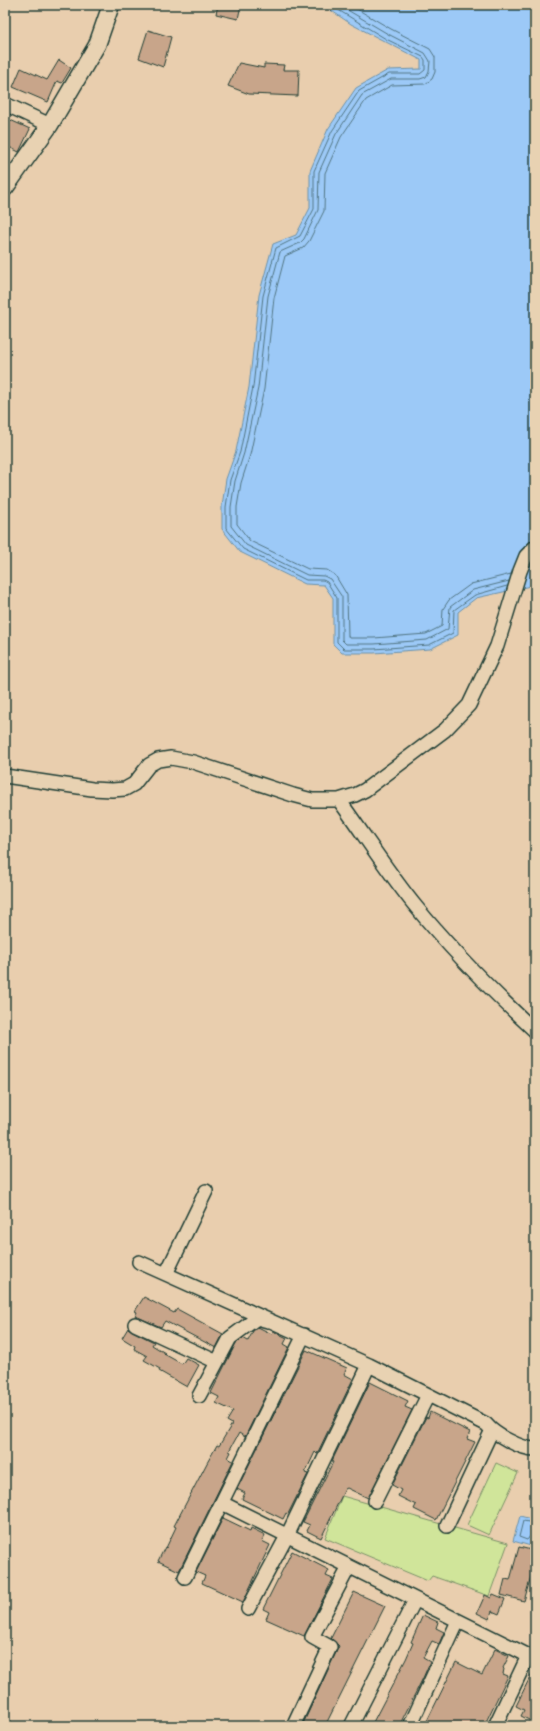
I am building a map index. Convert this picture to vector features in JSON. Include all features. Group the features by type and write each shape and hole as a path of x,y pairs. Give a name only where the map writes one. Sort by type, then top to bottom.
{"street":[{"path":"5,188 50,125 97,44 111,5"},
{"path":"5,104 50,125"},
{"path":"5,776 92,790 125,789 134,784 149,765 158,760 171,758 193,762 312,800 339,800 355,795 365,790 445,730 469,705 497,646 526,556 535,547"},
{"path":"339,800 417,907 458,956 495,994 535,1031"},
{"path":"166,1274 206,1191"},
{"path":"139,1262 368,1365 486,1424 492,1430 527,1449 535,1449"},
{"path":"199,1396 230,1338 257,1318 277,1323"},
{"path":"135,1324 217,1362"},
{"path":"186,1577 304,1335"},
{"path":"248,1609 287,1536 368,1365"},
{"path":"375,1502 428,1395"},
{"path":"447,1526 492,1430"},
{"path":"222,1503 531,1657 496,1726"},
{"path":"293,1726 330,1647 312,1637 349,1567"},
{"path":"351,1726 415,1600"},
{"path":"410,1726 458,1621"}],"green space":[{"path":"496,1463 518,1473 489,1535 467,1525"},
{"path":"342,1496 508,1543 489,1596 432,1576 428,1581 325,1538"}],"water":[{"path":"323,5 535,5 535,585 476,598 458,612 458,635 430,649 374,653 342,653 333,644 333,598 324,585 305,584 240,552 222,529 222,506 226,479 236,451 249,387 259,295 273,244 296,235 310,208 310,171 328,129 356,88 388,70 421,69 421,60 351,24"},
{"path":"520,1516 535,1520 535,1532 531,1546 513,1541"}],"building":[{"path":"218,5 241,5 238,19 216,14"},
{"path":"148,30 171,37 163,67 139,58"},
{"path":"59,60 71,68 62,83 57,81 48,102 13,87 21,68 47,80"},
{"path":"239,63 264,68 264,64 284,65 283,70 299,70 298,96 249,94 228,86"},
{"path":"8,119 30,129 19,152 5,145 5,125"},
{"path":"144,1297 174,1313 177,1309 223,1334 216,1348 165,1321 161,1327 135,1316 137,1312 135,1311"},
{"path":"258,1327 272,1334 273,1331 287,1338 284,1344 289,1347 245,1437 239,1433 229,1451 231,1452 228,1458 233,1461 179,1571 158,1561 176,1527 174,1526 207,1463 217,1445 219,1446 232,1424 227,1421 233,1411 216,1403 219,1397 211,1393 236,1343 243,1338 248,1341 253,1331"},
{"path":"128,1328 154,1342 152,1345 182,1364 186,1358 199,1365 187,1387 159,1371 160,1369 144,1360 147,1356 134,1349 135,1346 122,1338"},
{"path":"306,1350 347,1368 344,1374 353,1379 317,1454 315,1452 305,1473 308,1474 288,1514 286,1513 283,1519 242,1499 245,1493 237,1489"},
{"path":"370,1382 408,1401 405,1407 412,1410 368,1498 347,1488 345,1489 321,1538 307,1531 310,1525 303,1522"},
{"path":"430,1412 470,1432 467,1439 475,1442 436,1520 414,1509 416,1505 398,1496 401,1490 392,1485 426,1417 428,1418"},
{"path":"223,1518 250,1531 251,1528 265,1535 262,1541 270,1545 243,1602 202,1583 205,1576 196,1572"},
{"path":"519,1547 535,1551 535,1562 524,1601 501,1595 505,1579 510,1580"},
{"path":"292,1551 329,1570 326,1576 333,1579 304,1636 266,1619 269,1612 263,1609"},
{"path":"354,1592 385,1606 325,1726 302,1726 339,1646 331,1638"},
{"path":"493,1594 505,1599 499,1614 492,1611 489,1619 477,1613 485,1595 491,1598"},
{"path":"423,1615 438,1622 436,1628 444,1632 439,1644 432,1641 423,1658 430,1662 399,1726 371,1726 406,1659 413,1643 411,1642"},
{"path":"495,1649 509,1656 503,1668 503,1674 508,1676 484,1726 436,1726 427,1721 456,1662 482,1675"},
{"path":"535,1667 535,1723 521,1716 524,1710 516,1706"}]}
